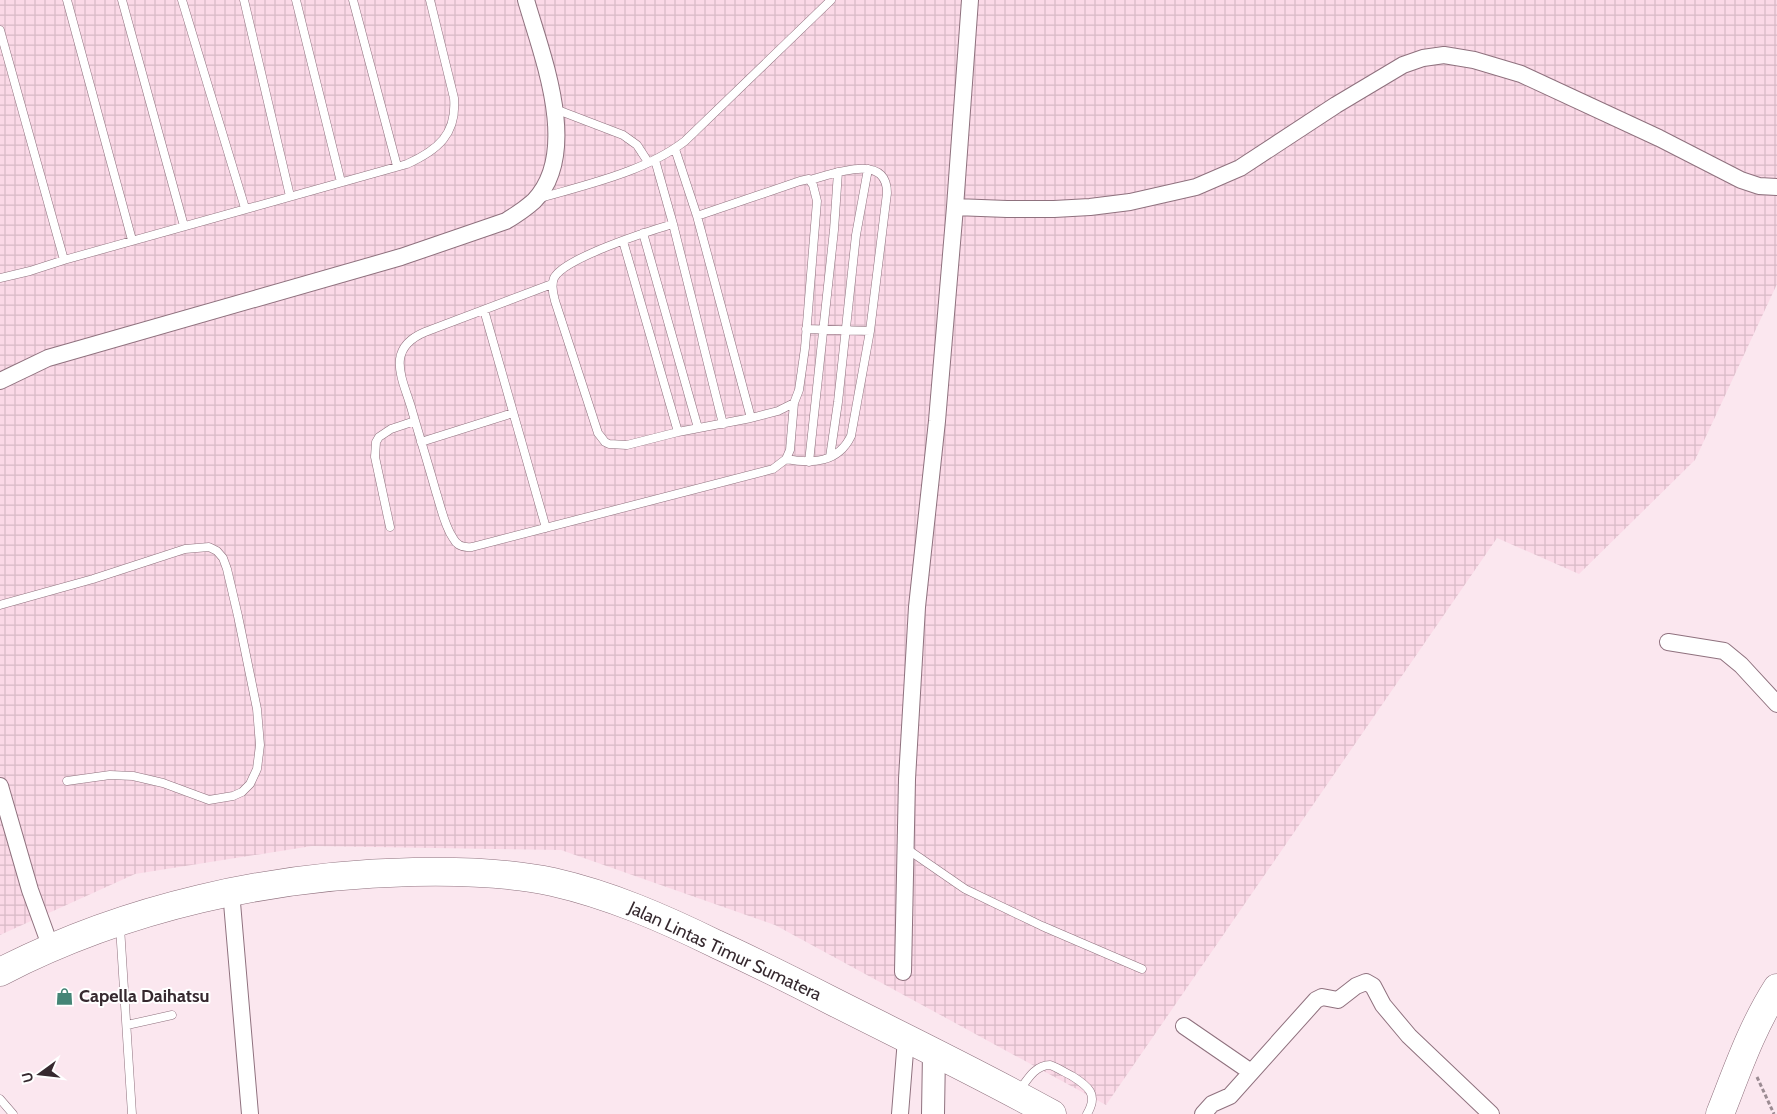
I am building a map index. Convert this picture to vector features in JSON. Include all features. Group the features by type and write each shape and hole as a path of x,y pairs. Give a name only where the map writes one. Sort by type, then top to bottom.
{"highway":[{"name":"Jalan Lintas Timur Sumatera","path":"0,972 75,937 120,922 231,891 379,873 445,871 518,875 591,892 649,912 782,975 1052,1114"},
{"path":"1720,1114 1745,1052 1767,1004 1777,988"}],"street":[{"path":"0,381 48,358 305,286 454,240 506,221 522,212 535,200 551,173 557,128 545,66 526,0"},
{"path":"903,972 907,779 918,607 937,421 970,0"},
{"path":"955,207 1007,210 1081,207 1130,202 1196,187 1240,168 1336,105 1403,65 1423,58 1444,55 1474,60 1521,74 1659,138 1741,180 1758,186 1777,187"},
{"path":"1668,642 1724,651 1741,665 1776,701"},
{"path":"0,786 30,890 51,948"},
{"path":"231,891 250,1114"},
{"path":"1203,1114 1212,1104 1230,1096 1316,1000 1322,997 1338,1000 1358,984 1368,982 1373,986 1386,1009 1408,1036 1491,1114"},
{"path":"1184,1026 1251,1072"},
{"path":"900,1114 906,1038"},
{"path":"932,1114 934,1053"}],"lane":[{"path":"67,0 132,240"},
{"path":"122,0 184,226"},
{"path":"182,0 245,208"},
{"path":"244,0 290,196"},
{"path":"296,0 341,182"},
{"path":"353,0 397,166"},
{"path":"0,278 397,166 422,157 434,150 444,140 450,129 455,108 430,0"},
{"path":"535,200 607,177 651,161 676,149 832,0"},
{"path":"0,30 64,260"},
{"path":"555,110 623,135 637,145 651,161 673,224 723,424"},
{"path":"676,149 697,216 752,418"},
{"path":"697,216 771,190 838,172 868,168 885,179 887,188 870,331 851,436 847,445 841,451 816,462 786,459"},
{"path":"830,457 856,234 868,168"},
{"path":"809,462 834,230 838,172"},
{"path":"552,284 425,332 412,339 402,351 400,358 401,371 443,516 453,539 457,544 466,548 768,471 786,459 792,441 794,402 799,390 817,201 814,185 810,180"},
{"path":"673,224 622,241 567,265 557,275 552,284 555,301 598,433 609,444 627,445 678,432 752,418 778,411 794,402"},
{"path":"643,233 698,428"},
{"path":"622,241 678,432"},
{"path":"484,310 546,528"},
{"path":"806,328 870,331"},
{"path":"421,442 513,413"},
{"path":"390,527 375,457 376,442 379,437 391,429 415,421"},
{"path":"0,604 93,579 185,549 209,547 223,558 238,616 257,709 260,745 257,769 250,784 242,792 232,796 209,800 133,776 110,775 67,781"},
{"path":"907,849 965,889 1042,926 1142,969"},
{"path":"120,922 132,1114"},
{"path":"127,1025 172,1015"},
{"path":"1017,1095 1036,1069 1050,1065 1087,1085 1092,1097 1091,1107 1087,1114"},
{"path":"0,1099 13,1114"}],"path":[{"path":"1745,1052 1774,1114"}],"shaded area":[{"path":"0,0 1777,0 1777,284 1695,460 1579,574 1497,538 1106,1105 775,925 561,850 312,846 135,874 0,935"}],"place":[{"name":"Capella Daihatsu","path":"65,996"}]}
